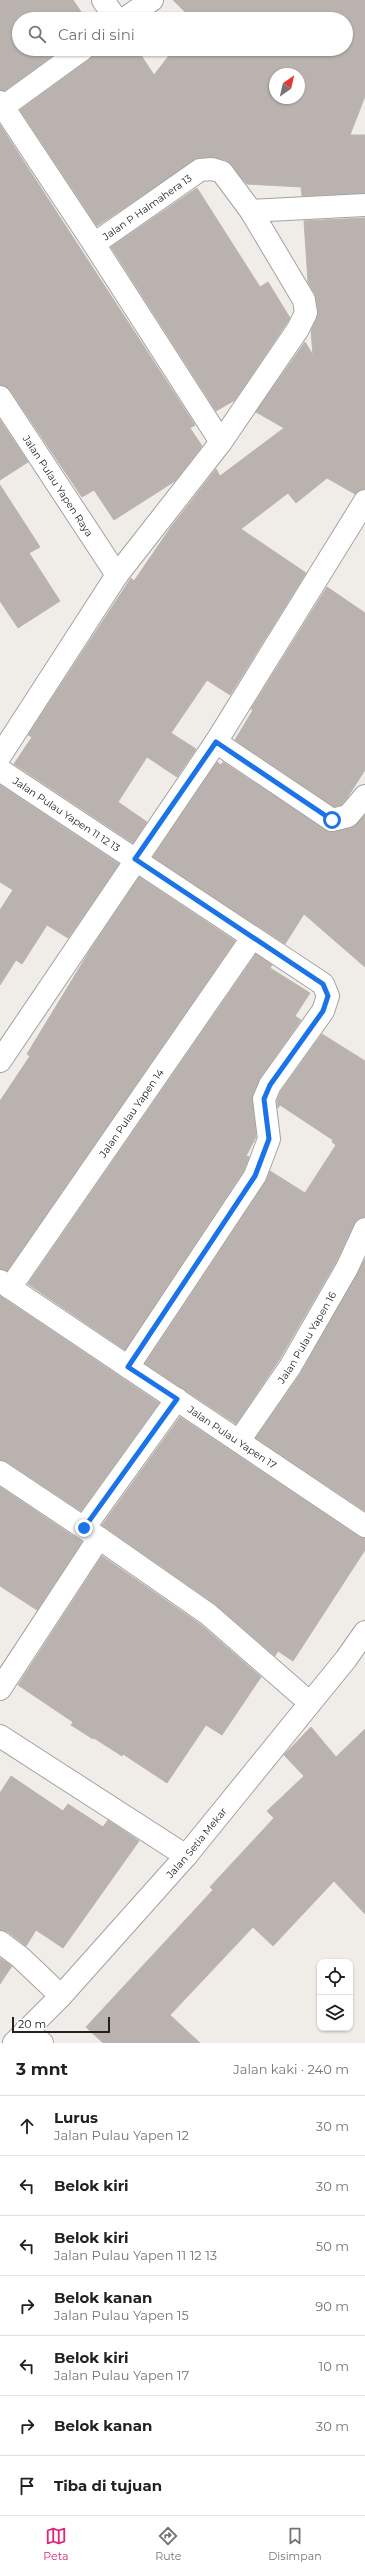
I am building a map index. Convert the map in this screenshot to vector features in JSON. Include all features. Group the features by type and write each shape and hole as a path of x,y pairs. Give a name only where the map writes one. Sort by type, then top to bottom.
{"street":[{"path":"102,0 111,12"},
{"path":"134,12 152,0"},
{"path":"73,56 2,105 94,244 221,442"},
{"name":"Jalan P Halmahera 13","path":"94,244 200,170 212,169 222,172 251,211"},
{"path":"3,742 117,575 221,442 298,329 306,313 304,300 251,211 365,205"},
{"name":"Jalan Pulau Yapen Raya","path":"0,397 117,575"},
{"path":"0,1061 135,859 216,742 365,501"},
{"path":"216,742 332,820 348,816 365,796"},
{"name":"Jalan Pulau Yapen 11 12 13","path":"0,770 323,984 328,996 323,1011 270,1085 264,1099 269,1139 255,1176 128,1367"},
{"name":"Jalan Pulau Yapen 14","path":"5,1284 252,938"},
{"name":"Jalan Pulau Yapen 16","path":"239,1441 290,1366 347,1268 365,1229"},
{"name":"Jalan Pulau Yapen 17","path":"5,1284 365,1526"},
{"path":"0,1689 92,1533 177,1399"},
{"path":"0,1472 92,1533 208,1614 310,1703"},
{"name":"Jalan Setia Mekar","path":"28,2039 61,1996 186,1856 310,1703 365,1632"},
{"path":"0,1736 186,1856"},
{"path":"0,1942 20,1957 61,1996"}],"building":[{"path":"0,0 73,0 81,12 12,12 12,56 52,56 4,91 0,90"},
{"path":"173,0 365,0 365,96 350,135 365,135 365,193 302,196 301,187 247,184 226,160 211,157 199,158 97,226 20,110 90,59 92,56 142,56 154,75 169,56 353,56 353,12 185,12"},
{"path":"0,125 195,425 190,428 202,446 175,481 114,520 94,490 82,497 10,390 0,385"},
{"path":"197,188 260,287 268,282 290,318 235,400 216,411 111,247"},
{"path":"365,218 365,489 355,494 327,478 296,503 288,493 241,529 306,573 230,695 207,680 171,733 196,749 177,777 147,757 118,802 147,822 133,843 14,764 32,737 28,735 131,578 134,581 171,527 216,469 220,476 284,428 256,412 305,342 313,355 311,330 318,311 315,294 308,282 304,221"},
{"path":"0,420 28,462 0,480"},
{"path":"0,485 40,547 29,553 60,601 18,628 0,601"},
{"path":"327,587 365,613 365,770 347,798 341,805 334,807 235,740 253,710 251,709"},
{"path":"217,762 221,765 223,762 330,832 351,828 365,815 365,967 304,914 285,944 153,857"},
{"path":"0,785 119,864 68,938 47,925 22,964 16,960 0,985 0,910 13,890 0,882"},
{"path":"139,877 235,941 7,1271 0,1269 0,1101 30,1056 27,1054 89,952"},
{"path":"256,954 272,965 270,968 310,993 295,1016 301,1020 260,1078 253,1094 256,1137 246,1156 249,1157 244,1170 125,1350 28,1284"},
{"path":"322,1034 365,1061 365,1217 358,1219 354,1224 336,1262 279,1360 236,1424 145,1364 265,1183 270,1171 305,1193 336,1145 332,1142 333,1140 280,1105 278,1108 277,1101 281,1091"},
{"path":"365,1259 365,1511 256,1438 301,1373"},
{"path":"0,1296 159,1403 81,1511 7,1462 0,1460"},
{"path":"180,1417 358,1536 365,1538 365,1550 293,1661 278,1651 275,1656 215,1604 102,1525"},
{"path":"0,1487 82,1542 37,1610 0,1586"},
{"path":"102,1556 200,1624 261,1677 222,1735 206,1725 167,1783 123,1754 122,1756 71,1725 73,1722 18,1685"},
{"path":"311,1727 336,1757 365,1729 365,1914 334,1881 273,1946 253,1927 170,2015 200,2043 103,2043 86,2027 213,1890 210,1887 274,1818 267,1811 304,1776 284,1755"},
{"path":"11,1776 63,1811 68,1804 103,1827 108,1820 139,1841 63,1948 36,1930 26,1946 8,1932 0,1930 0,1793"},
{"path":"0,1958 12,1966 0,1984"}],"route":[{"path":"84,1528 177,1399 128,1367 255,1176 269,1139 264,1111 264,1099 270,1085 323,1011 327,1004 328,996 327,990 323,984 135,859 216,742 332,820"}]}
